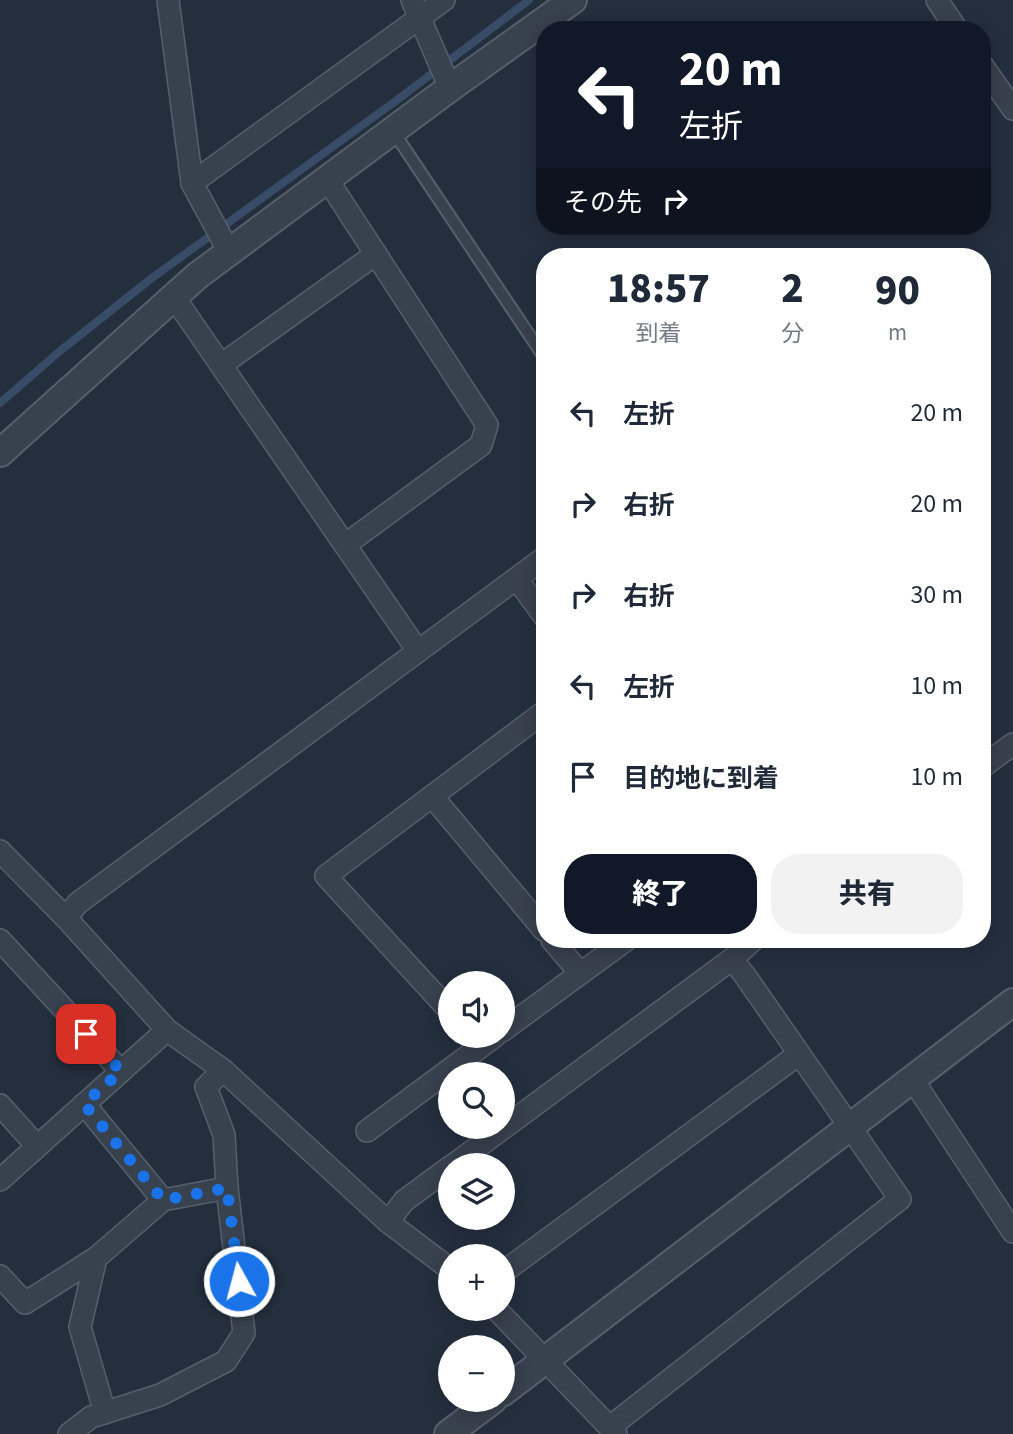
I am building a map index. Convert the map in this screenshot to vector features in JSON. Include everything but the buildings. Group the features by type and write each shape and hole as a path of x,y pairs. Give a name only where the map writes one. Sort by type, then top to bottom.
{"street":[{"path":"192,183 416,9 444,0"},
{"path":"544,21 573,0"},
{"path":"937,0 951,21"},
{"path":"172,2 192,183 229,252"},
{"path":"416,9 450,88"},
{"path":"0,453 174,297 229,252 536,26"},
{"path":"991,77 1012,104"},
{"path":"327,179 487,425 481,445 345,545"},
{"path":"221,365 376,254"},
{"path":"174,297 418,651"},
{"path":"66,918 78,903 536,564"},
{"path":"517,579 536,605"},
{"path":"438,998 326,876 432,796 536,723"},
{"path":"991,760 1013,744"},
{"path":"432,796 536,920"},
{"path":"0,850 66,918 167,1030 223,1070 388,1222 438,1260"},
{"path":"0,940 121,1071"},
{"path":"559,948 580,973"},
{"path":"515,1021 615,948"},
{"path":"469,1153 744,948"},
{"path":"508,1321 613,1431 900,1199 732,959"},
{"path":"515,1383 1013,1002"},
{"path":"0,1180 167,1030"},
{"path":"367,1131 472,1048"},
{"path":"515,1263 799,1054"},
{"path":"69,1434 91,1417 160,1395 226,1360 244,1333 227,1188 224,1135 206,1087 223,1070"},
{"path":"913,1080 1013,1232"},
{"path":"84,1104 163,1200"},
{"path":"0,1105 37,1146"},
{"path":"388,1222 404,1201 438,1176"},
{"path":"0,1276 25,1303 96,1258 163,1200 227,1188"},
{"path":"96,1258 80,1327 104,1413"},
{"path":"448,1434 477,1412"}],"lane":[{"path":"393,131 536,345"}],"waterway":[{"path":"0,403 152,278 397,100 529,0"}],"route":[{"path":"86,1034 121,1071 84,1104 163,1200 227,1188 239,1281"}]}
